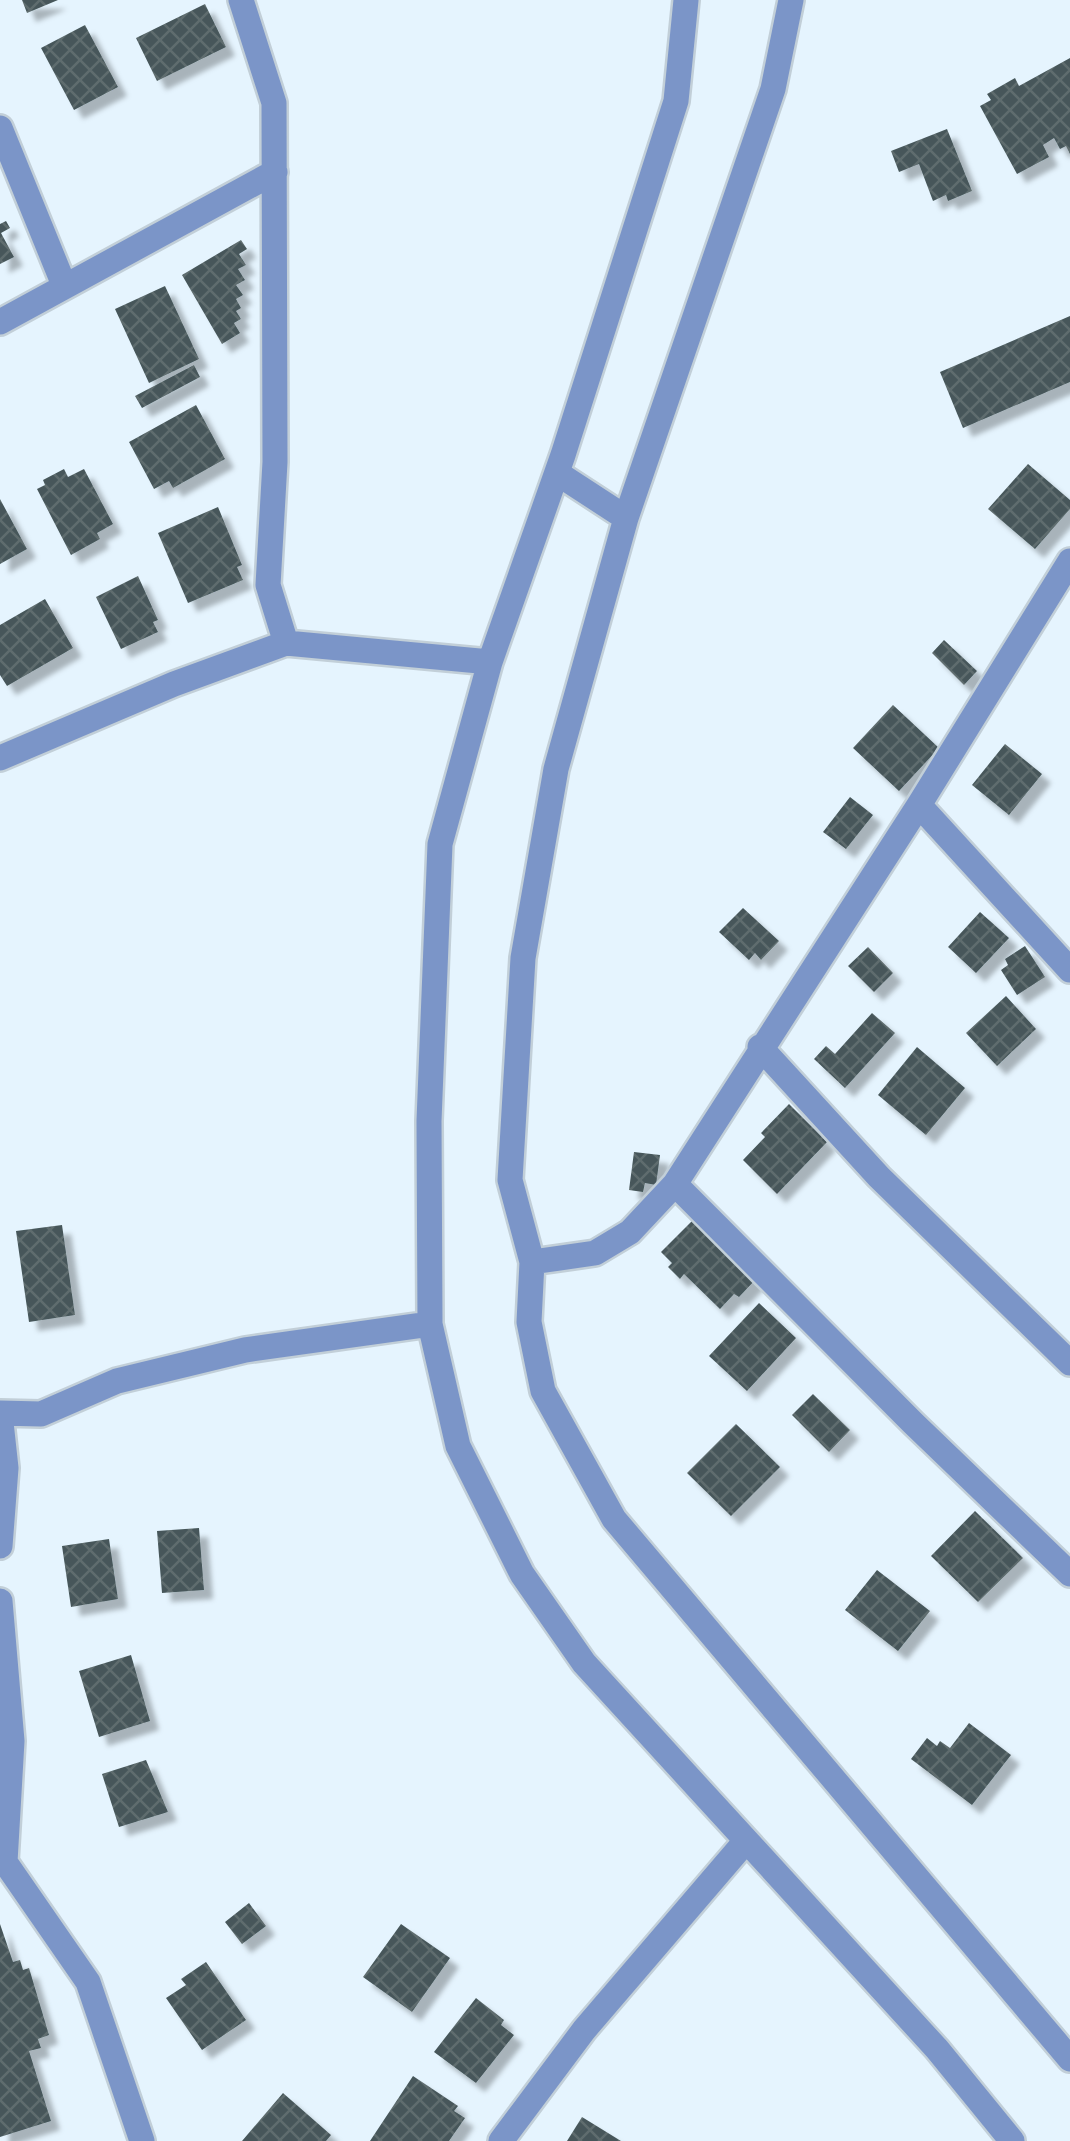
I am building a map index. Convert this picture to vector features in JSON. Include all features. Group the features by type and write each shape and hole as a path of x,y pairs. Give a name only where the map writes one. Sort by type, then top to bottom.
{"street":[{"path":"242,0 274,103 274,462 268,585 286,644"},
{"path":"686,0 676,101 557,472 490,662 440,844 429,1122 430,1324 458,1446 522,1574 584,1663 937,2049 1012,2141"},
{"path":"790,0 773,88 626,518 556,769 523,958 510,1180 532,1262 529,1322 543,1391 614,1519 1070,2060"},
{"path":"0,128 64,285"},
{"path":"0,322 274,172"},
{"path":"557,472 626,518"},
{"path":"532,1262 595,1254 630,1232 675,1184 919,805 1070,561"},
{"path":"0,758 174,684 286,644 490,662"},
{"path":"919,805 1070,970"},
{"path":"760,1047 879,1177 1070,1362"},
{"path":"675,1184 1070,1574"},
{"path":"0,1546 6,1468 0,1413 41,1414 117,1381 245,1350 430,1324"},
{"path":"0,1601 12,1741 2,1862 88,1982 142,2141"},
{"path":"500,2141 584,2030 745,1842"}],"building":[{"path":"22,0 58,0 27,13"},
{"path":"205,4 226,47 157,81 136,38"},
{"path":"85,25 118,87 74,110 41,48"},
{"path":"1070,58 1070,154 1066,146 1060,149 1054,138 1043,145 1049,157 1017,174 980,106 991,100 987,94 1015,78 1019,86"},
{"path":"947,129 972,191 948,201 946,195 933,201 919,164 899,172 891,151"},
{"path":"6,221 10,228 1,233 14,257 0,264 0,224"},
{"path":"241,240 247,249 239,254 246,265 238,269 245,280 236,285 243,295 236,299 241,319 234,323 240,333 222,344 182,275"},
{"path":"165,286 199,359 149,383 115,309"},
{"path":"1070,316 1070,382 963,428 940,372"},
{"path":"194,365 200,377 142,408 135,396"},
{"path":"196,405 225,459 173,488 169,481 154,489 129,442"},
{"path":"1028,464 1070,500 1070,509 1035,549 988,509"},
{"path":"64,469 68,477 84,469 113,524 97,533 100,539 71,555 37,489 45,485 43,480"},
{"path":"0,499 27,549 0,564"},
{"path":"218,507 242,565 237,567 243,580 188,603 158,533"},
{"path":"138,576 158,620 153,622 158,632 121,649 96,597"},
{"path":"45,599 73,648 7,686 0,675 0,625"},
{"path":"944,640 977,671 964,685 932,653"},
{"path":"893,705 939,748 899,791 853,748"},
{"path":"1005,744 1042,774 1009,815 972,785"},
{"path":"850,797 873,815 846,849 823,832"},
{"path":"743,908 779,941 761,960 755,953 749,960 719,932"},
{"path":"980,912 1009,938 976,973 948,947"},
{"path":"1025,946 1045,977 1017,995 1001,970 1008,965 1005,959"},
{"path":"868,947 893,973 874,992 848,966"},
{"path":"1006,996 1036,1029 997,1066 966,1033"},
{"path":"872,1013 895,1033 845,1088 814,1059 826,1046 835,1054"},
{"path":"917,1047 965,1088 926,1135 878,1095"},
{"path":"789,1104 827,1142 777,1194 743,1160 765,1137 761,1133"},
{"path":"634,1152 660,1155 656,1185 645,1183 643,1192 629,1190"},
{"path":"696,1217 758,1277 739,1297 734,1294 720,1309 684,1274 680,1279 661,1252"},
{"path":"62,1225 75,1315 29,1322 16,1231"},
{"path":"759,1303 796,1338 747,1391 709,1356"},
{"path":"813,1394 850,1430 829,1452 792,1415"},
{"path":"736,1424 780,1467 731,1516 687,1473"},
{"path":"975,1511 1023,1558 978,1602 931,1556"},
{"path":"199,1528 204,1590 162,1593 157,1531"},
{"path":"109,1539 118,1599 71,1607 62,1546"},
{"path":"877,1570 930,1611 898,1651 845,1610"},
{"path":"131,1655 150,1721 99,1737 79,1671"},
{"path":"969,1723 1011,1755 972,1805 911,1759 927,1738 937,1746 940,1741 950,1748"},
{"path":"146,1760 168,1812 119,1827 102,1774"},
{"path":"249,1903 266,1926 242,1944 225,1922"},
{"path":"0,1924 13,1962 20,1960 23,1970 29,1968 49,2035 38,2039 41,2048 29,2051 51,2121 0,2137"},
{"path":"401,1924 450,1958 412,2012 363,1977"},
{"path":"206,1962 246,2020 202,2050 166,1998 186,1985 181,1979"},
{"path":"476,1998 504,2020 501,2025 514,2035 476,2083 434,2052"},
{"path":"413,2076 458,2106 454,2111 465,2118 449,2141 370,2141"},
{"path":"283,2093 331,2135 326,2141 242,2141"},
{"path":"582,2117 621,2141 567,2141"}]}
